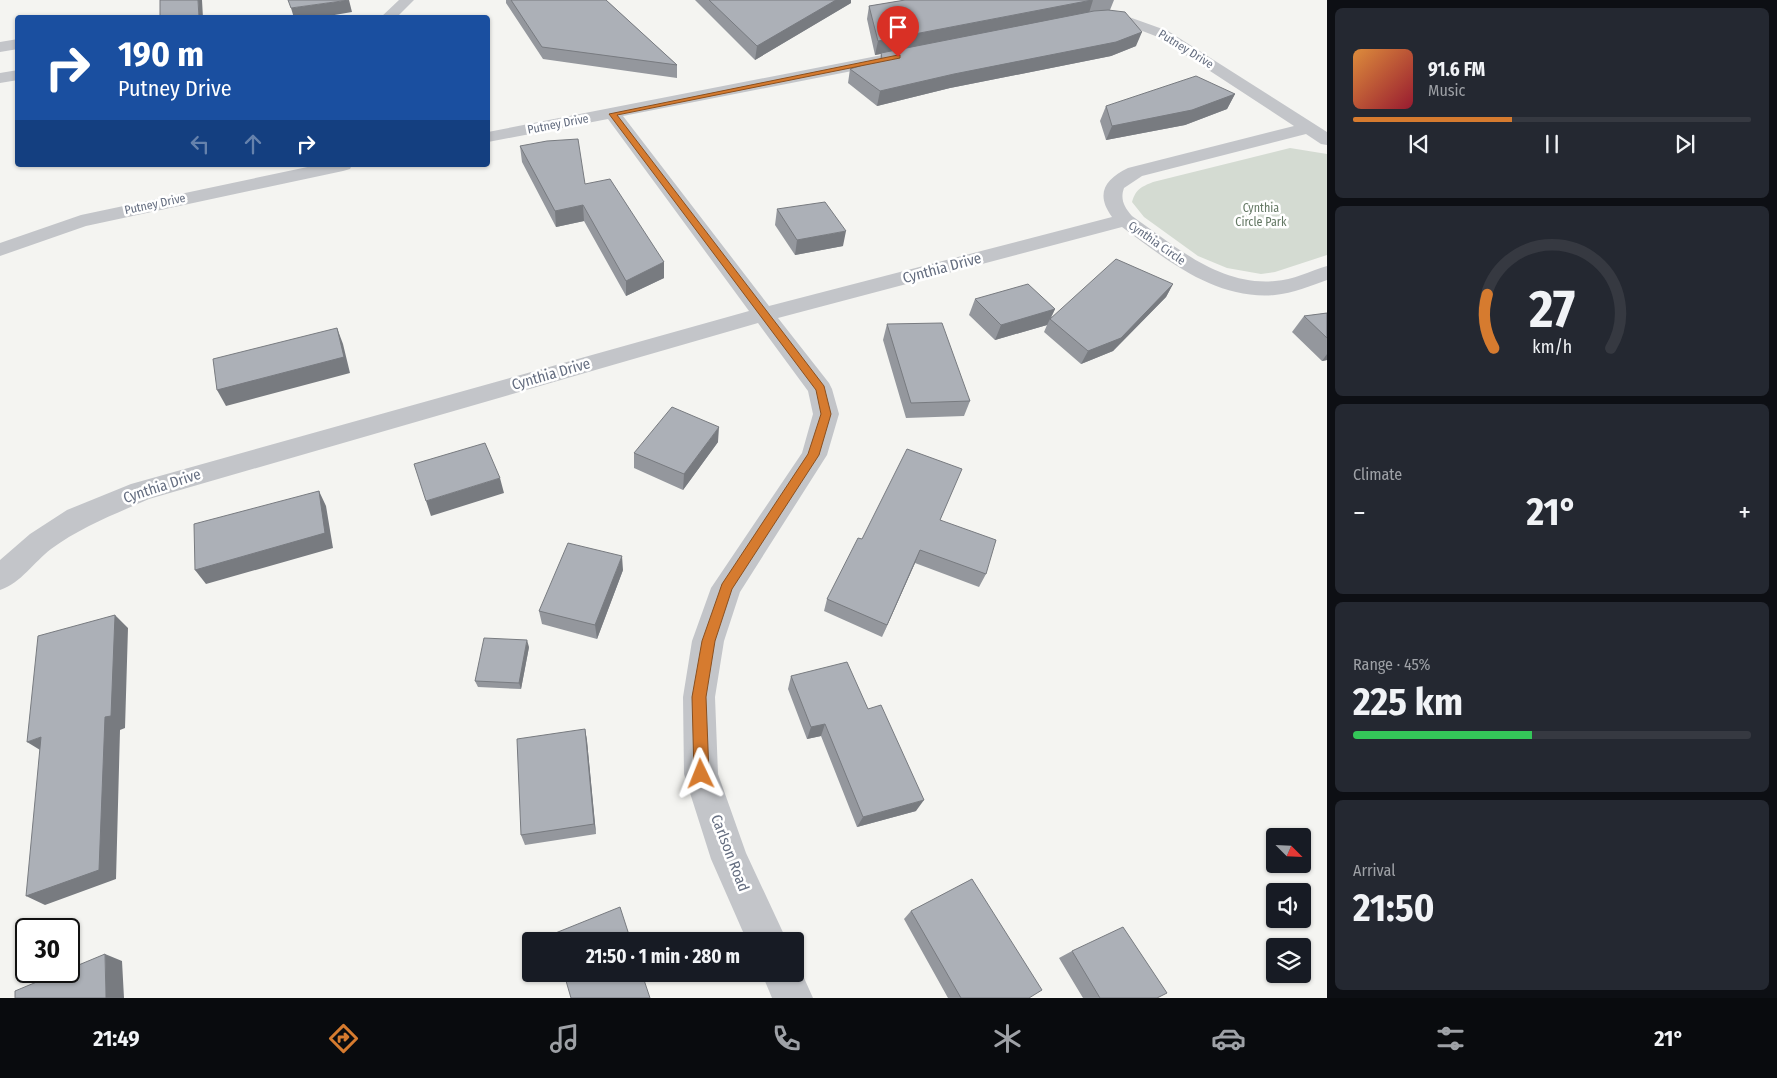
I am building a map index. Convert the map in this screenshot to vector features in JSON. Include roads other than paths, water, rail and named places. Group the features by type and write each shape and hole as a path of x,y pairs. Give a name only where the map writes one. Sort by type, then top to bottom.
{"street":[{"path":"390,15 407,0"},
{"name":"Putney Drive","path":"1079,20 1116,19 1154,29 1309,128"},
{"path":"0,47 15,44"},
{"name":"Putney Drive","path":"490,137 933,50"},
{"path":"0,78 15,76"},
{"name":"Carlson Road","path":"613,114 820,389 826,414 814,455 726,588 708,641 699,697 701,774 730,859 763,932"},
{"path":"1309,128 1327,140"},
{"name":"Cynthia Circle","path":"1309,128 1127,175 1117,183 1112,194 1114,206 1125,220 1196,270 1231,284 1273,289 1327,274"},
{"name":"Putney Drive","path":"0,250 53,230 112,214 334,167"},
{"name":"Cynthia Drive","path":"0,578 40,542 77,518 140,490 765,314 1125,220"},
{"path":"786,982 793,998"}],"park label":[{"name":"Cynthia Circle Park","path":"1261,215"}]}
